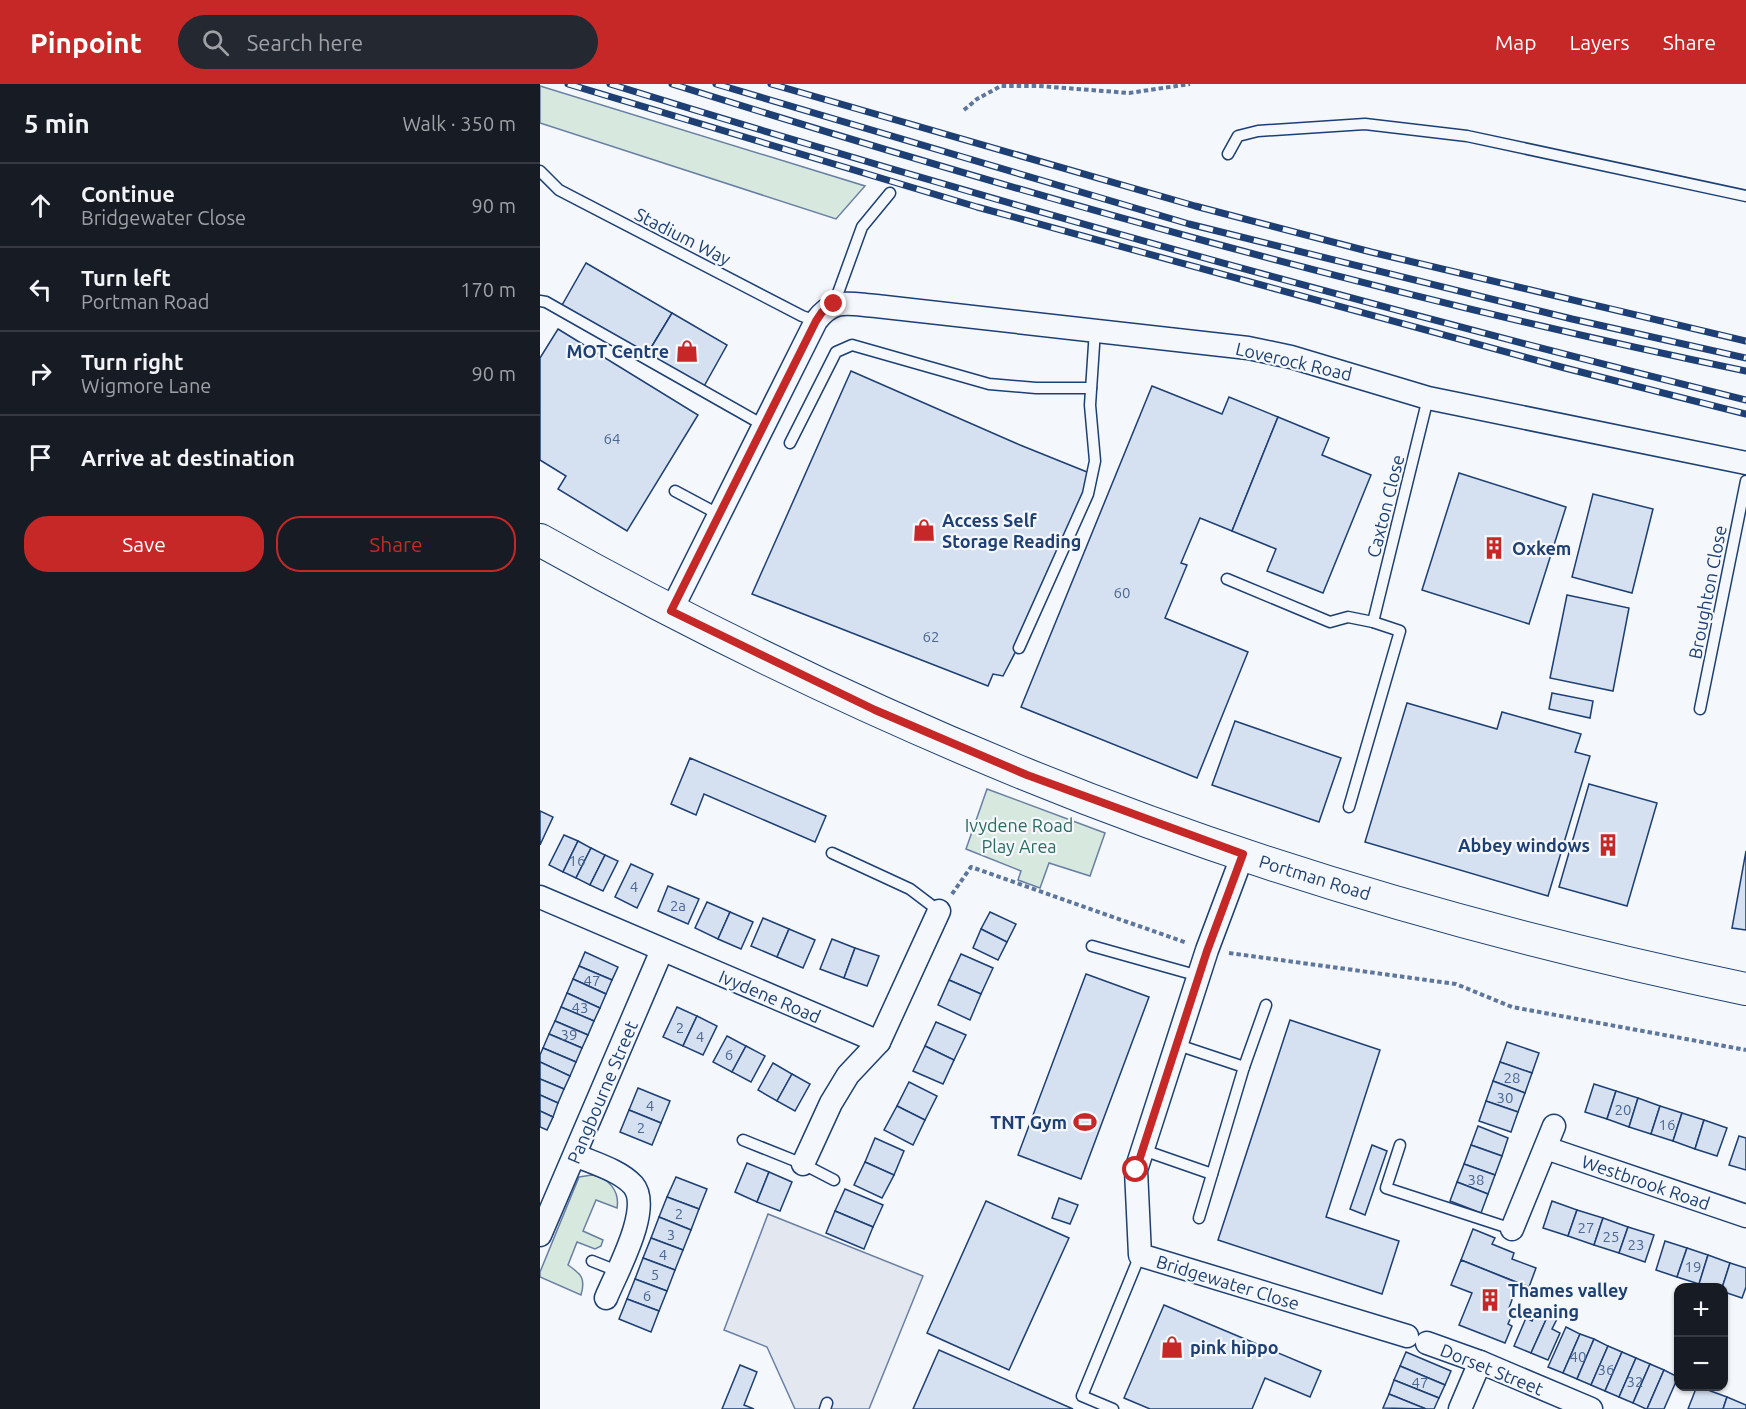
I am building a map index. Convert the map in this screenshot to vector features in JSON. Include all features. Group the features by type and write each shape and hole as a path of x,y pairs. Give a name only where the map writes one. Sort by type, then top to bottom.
{"street":[{"path":"671,611 816,321 822,312 834,304"},
{"name":"Loverock Road","path":"834,304 876,306 1204,342 1291,357 1428,398 1746,463"},
{"name":"Portman Road","path":"540,540 671,611 875,710 1103,804 1243,854 1441,916 1671,974 1746,989"},
{"name":"Bridgewater Close","path":"1243,854 1207,951 1136,1170 1140,1255 1417,1339"},
{"name":"Ivydene Road","path":"540,897 879,1042"},
{"path":"803,1164 831,1103 848,1075 879,1042 939,911"},
{"name":"Pangbourne Street","path":"540,1235 662,950"},
{"path":"1512,1229 1554,1126"},
{"name":"Westbrook Road","path":"1546,1148 1746,1216"},
{"path":"575,1155 620,1175 634,1186 639,1205 637,1224 606,1298"},
{"name":"Dorset Street","path":"1417,1339 1480,1362 1591,1409"},
{"path":"1460,1409 1480,1362"}],"lane":[{"path":"1228,154 1238,135 1258,130 1365,124 1467,136 1746,196"},
{"name":"Stadium Way","path":"540,171 559,190 791,311 816,321"},
{"path":"834,304 862,227 890,193"},
{"path":"540,301 546,302 763,425"},
{"path":"1019,648 1088,494 1095,461 1090,405 1095,330"},
{"path":"790,442 836,352 852,345 988,384 1036,388 1091,388"},
{"name":"Caxton Close","path":"1373,622 1428,398"},
{"name":"Broughton Close","path":"1700,709 1746,481"},
{"path":"675,491 718,514"},
{"path":"1227,579 1330,622 1348,617 1373,622 1400,632 1349,807"},
{"path":"832,853 910,889 939,911"},
{"path":"1092,946 1199,976"},
{"path":"1199,1218 1244,1067 1266,1005"},
{"path":"1178,1045 1244,1067"},
{"path":"742,1140 803,1164 834,1180"},
{"path":"1400,1145 1386,1188 1512,1229"},
{"path":"1143,1150 1212,1174"},
{"path":"1113,1409 1082,1396 1140,1255"},
{"path":"592,1261 617,1271"}],"path":[{"path":"963,110 977,99 1001,86 1039,86 1129,93 1190,84"},
{"path":"962,879 971,867 1207,951 1456,984 1512,1007 1746,1050"}],"green space":[{"path":"540,86 865,186 836,219 540,123"},
{"name":"Ivydene Road Play Area","path":"987,789 1105,833 1090,876 1049,863 1040,888 1018,880 1021,871 966,849"},
{"path":"598,1176 612,1186 617,1196 617,1208 596,1200 583,1231 603,1240 601,1246 595,1249 577,1242 568,1265 583,1280 581,1295 540,1277 540,1272 579,1177"}],"shaded area":[{"path":"768,1214 923,1276 869,1409 795,1409 767,1347 724,1330"}],"building":[{"path":"586,263 672,313 646,356 561,307"},
{"name":"MOT Centre","path":"672,313 727,345 703,388 646,356"},
{"path":"558,329 698,415 627,531 558,489 566,476 540,460 540,358"},
{"name":"Access Self Storage Reading","path":"851,371 1092,474 1033,618 1003,676 993,674 988,686 752,594"},
{"path":"1152,386 1222,414 1229,397 1278,417 1232,531 1200,518 1181,563 1187,565 1165,618 1248,652 1197,778 1021,707"},
{"path":"1278,417 1329,438 1322,455 1371,475 1323,593 1267,571 1276,549 1232,531"},
{"name":"Oxkem","path":"1459,473 1566,507 1529,624 1422,590"},
{"path":"1593,494 1653,509 1632,593 1572,577"},
{"path":"1567,595 1629,608 1613,691 1550,678"},
{"path":"1552,693 1593,701 1590,718 1549,709"},
{"path":"1407,703 1497,729 1502,712 1581,734 1575,752 1590,756 1548,896 1365,842"},
{"path":"1235,721 1341,758 1319,822 1212,785"},
{"path":"690,758 826,816 815,842 704,794 696,815 671,804"},
{"name":"Abbey windows","path":"1589,784 1657,803 1627,906 1559,887"},
{"path":"540,811 553,817 540,845"},
{"path":"564,835 578,841 563,872 549,865"},
{"path":"578,841 591,848 576,878 563,872"},
{"path":"591,848 605,855 590,885 576,878"},
{"path":"1746,851 1746,930 1732,928"},
{"path":"605,855 618,861 603,891 590,885"},
{"path":"631,864 653,874 637,908 615,897"},
{"path":"668,886 699,899 688,924 658,911"},
{"path":"707,902 730,912 718,939 695,928"},
{"path":"730,912 753,922 741,949 718,939"},
{"path":"990,912 1016,924 1007,942 981,929"},
{"path":"763,918 789,929 777,957 751,946"},
{"path":"789,929 815,940 803,968 777,957"},
{"path":"981,929 1007,942 998,960 973,948"},
{"path":"832,939 855,948 844,978 820,969"},
{"path":"855,948 879,956 867,986 844,978"},
{"path":"585,952 618,967 612,980 579,966"},
{"path":"961,954 993,968 981,994 949,980"},
{"path":"579,966 612,980 606,994 573,979"},
{"path":"1086,974 1149,997 1081,1179 1018,1155"},
{"path":"573,979 606,994 600,1008 567,993"},
{"path":"949,980 981,994 970,1020 938,1005"},
{"path":"567,993 600,1008 594,1021 561,1007"},
{"path":"561,1007 594,1021 588,1035 555,1021"},
{"path":"677,1007 697,1016 683,1046 663,1037"},
{"path":"697,1016 717,1026 703,1055 683,1046"},
{"path":"1290,1020 1380,1050 1326,1217 1399,1241 1382,1294 1218,1240"},
{"path":"555,1021 588,1035 582,1048 549,1034"},
{"path":"936,1022 966,1035 954,1060 925,1046"},
{"path":"549,1034 582,1048 576,1062 543,1048"},
{"path":"727,1036 746,1046 732,1072 713,1062"},
{"path":"1507,1042 1539,1053 1532,1073 1500,1062"},
{"path":"746,1046 765,1056 751,1082 732,1072"},
{"path":"925,1046 954,1060 943,1084 913,1071"},
{"path":"543,1048 576,1062 570,1076 540,1062"},
{"path":"540,1062 570,1076 564,1089 540,1079"},
{"path":"1500,1062 1532,1073 1525,1093 1493,1081"},
{"path":"773,1063 792,1074 777,1101 758,1090"},
{"path":"792,1074 810,1084 795,1111 777,1101"},
{"path":"540,1079 564,1089 558,1103 540,1095"},
{"path":"1493,1081 1525,1093 1518,1112 1486,1101"},
{"path":"909,1082 937,1096 925,1120 897,1106"},
{"path":"1594,1084 1616,1091 1607,1119 1585,1112"},
{"path":"638,1088 670,1101 661,1123 629,1110"},
{"path":"1616,1091 1638,1098 1629,1127 1607,1119"},
{"path":"540,1095 558,1103 553,1117 540,1111"},
{"path":"1638,1098 1660,1106 1651,1134 1629,1127"},
{"path":"1486,1101 1518,1112 1511,1132 1479,1121"},
{"path":"897,1106 925,1120 913,1145 884,1130"},
{"path":"1660,1106 1682,1113 1673,1141 1651,1134"},
{"path":"629,1110 661,1123 652,1145 620,1132"},
{"path":"540,1111 553,1117 547,1130 540,1127"},
{"path":"1682,1113 1704,1120 1695,1149 1673,1141"},
{"path":"1704,1120 1727,1128 1717,1156 1695,1149"},
{"path":"1478,1126 1508,1138 1502,1156 1471,1145"},
{"path":"1739,1136 1746,1138 1746,1170 1729,1165"},
{"path":"875,1138 904,1151 894,1175 865,1162"},
{"path":"1372,1145 1387,1151 1365,1215 1350,1209"},
{"path":"1471,1145 1502,1156 1495,1175 1464,1164"},
{"path":"865,1162 894,1175 882,1198 854,1185"},
{"path":"747,1163 769,1172 757,1202 735,1192"},
{"path":"1464,1164 1495,1175 1488,1194 1457,1182"},
{"path":"769,1172 792,1182 780,1211 757,1202"},
{"path":"676,1177 707,1189 699,1209 667,1197"},
{"path":"1457,1182 1488,1194 1481,1213 1450,1201"},
{"path":"845,1189 883,1205 873,1227 835,1211"},
{"path":"667,1197 699,1209 691,1230 659,1217"},
{"path":"1059,1198 1078,1205 1070,1224 1052,1218"},
{"path":"986,1201 1069,1238 1009,1370 927,1333"},
{"path":"1552,1201 1577,1210 1568,1236 1543,1228"},
{"path":"1577,1210 1603,1218 1594,1245 1568,1236"},
{"path":"835,1211 873,1227 864,1249 826,1233"},
{"path":"659,1217 691,1230 683,1250 651,1238"},
{"path":"1603,1218 1628,1227 1619,1253 1594,1245"},
{"path":"1628,1227 1654,1235 1645,1262 1619,1253"},
{"path":"1473,1229 1495,1238 1492,1244 1514,1253 1512,1259 1536,1268 1529,1287 1461,1260"},
{"path":"651,1238 683,1250 675,1270 643,1258"},
{"path":"1665,1241 1687,1248 1677,1277 1656,1270"},
{"path":"1687,1248 1708,1255 1699,1283 1677,1277"},
{"path":"1708,1255 1730,1263 1724,1283 1699,1283"},
{"path":"643,1258 675,1270 667,1291 635,1279"},
{"name":"Thames valley cleaning","path":"1461,1260 1518,1283 1509,1308 1514,1310 1508,1324 1512,1326 1505,1343 1459,1325 1472,1293 1451,1285"},
{"path":"1730,1263 1746,1268 1746,1287 1742,1298 1728,1293 1728,1283 1724,1283"},
{"path":"635,1279 667,1291 659,1311 627,1299"},
{"path":"627,1299 659,1311 651,1332 619,1319"},
{"path":"1164,1305 1321,1371 1310,1397 1265,1378 1252,1409 1150,1409 1124,1398"},
{"path":"1538,1308 1549,1313 1531,1353 1514,1346 1526,1318 1532,1321"},
{"path":"1549,1313 1558,1317 1552,1329 1560,1333 1548,1360 1531,1353"},
{"path":"1566,1327 1580,1334 1563,1373 1548,1367"},
{"path":"1580,1334 1594,1339 1577,1379 1563,1373"},
{"path":"1594,1339 1608,1346 1591,1385 1577,1379"},
{"path":"1608,1346 1622,1352 1605,1391 1591,1385"},
{"path":"939,1350 1073,1409 913,1409"},
{"path":"1406,1352 1451,1371 1445,1385 1400,1366"},
{"path":"1622,1352 1636,1358 1619,1397 1605,1391"},
{"path":"1636,1358 1650,1364 1633,1403 1619,1397"},
{"path":"1650,1364 1664,1370 1646,1409 1633,1403"},
{"path":"740,1365 757,1372 744,1405 754,1409 722,1409"},
{"path":"1400,1366 1445,1385 1439,1398 1394,1380"},
{"path":"1664,1370 1674,1375 1674,1386 1664,1409 1647,1409"},
{"path":"1394,1380 1439,1398 1434,1409 1426,1409 1389,1394"},
{"path":"1695,1391 1711,1391 1727,1397 1723,1409 1688,1409"},
{"path":"1389,1394 1426,1409 1383,1408"},
{"path":"1727,1397 1746,1405 1746,1409 1723,1409"}],"railway":[{"path":"568,84 977,207 1561,367 1746,414"},
{"path":"610,84 892,169 1175,250 1460,327 1746,400"},
{"path":"672,84 938,165 1205,241 1475,310 1746,371"},
{"path":"716,84 1189,224 1572,319 1746,358"},
{"path":"771,84 1195,206 1371,252 1746,341"}],"place":[{"name":"MOT Centre","path":"687,351"},
{"name":"Access Self Storage Reading","path":"924,530"},
{"name":"Oxkem","path":"1494,548"},
{"name":"Abbey windows","path":"1608,845"},
{"name":"TNT Gym","path":"1085,1122"},
{"name":"Thames valley cleaning","path":"1490,1300"},
{"name":"pink hippo","path":"1172,1347"}],"route":[{"path":"834,304 822,312 816,321 671,611 875,710 1027,775 1243,854 1207,951 1136,1170"}]}
